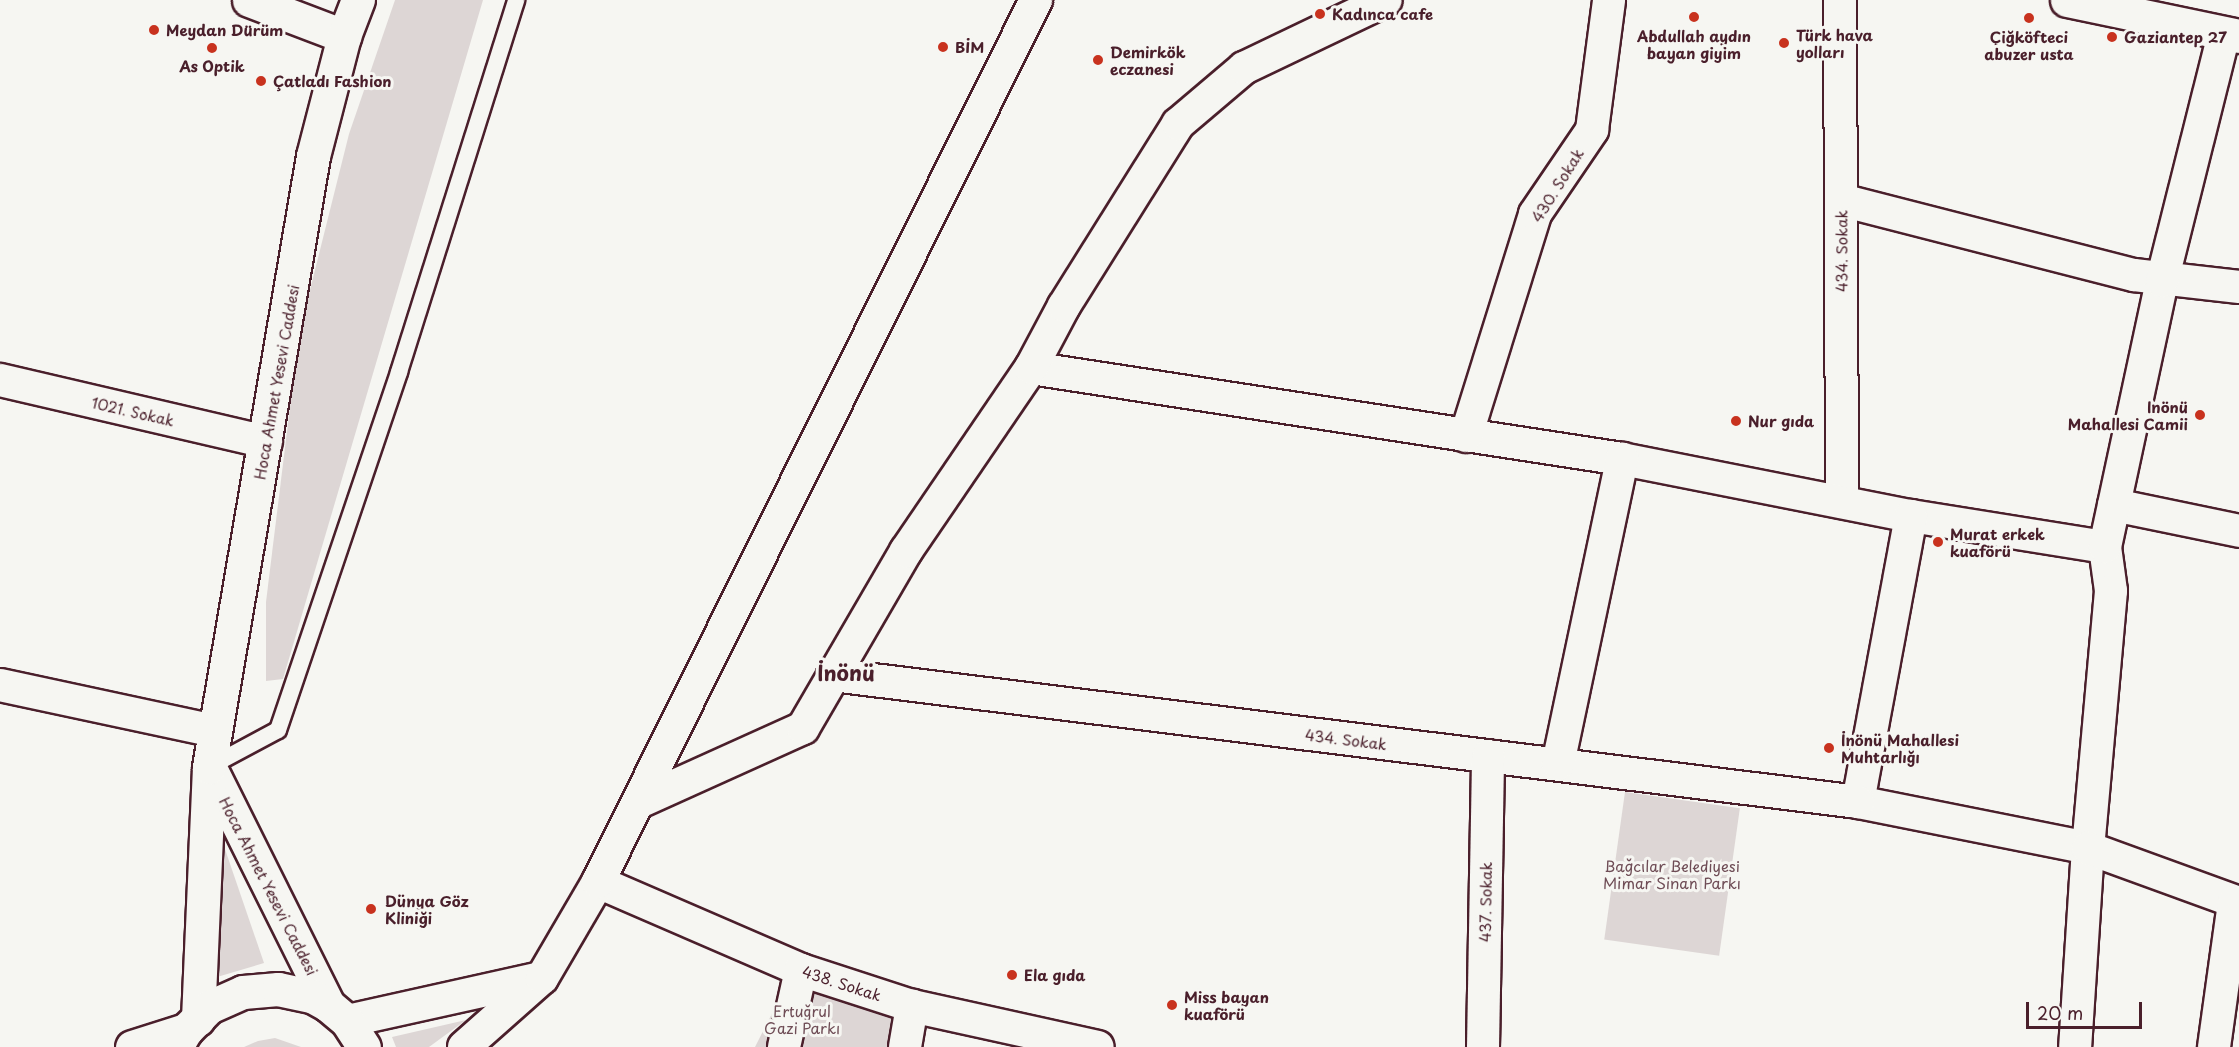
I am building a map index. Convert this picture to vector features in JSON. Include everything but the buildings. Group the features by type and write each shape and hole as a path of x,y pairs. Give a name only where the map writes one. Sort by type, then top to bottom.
{"main road":[{"path":"249,0 344,36"},
{"name":"Hoca Ahmet Yesevi Caddesi","path":"187,1032 209,767 314,156 344,36 358,0"},
{"path":"2067,0 2231,35"},
{"name":"Hoca Ahmet Yesevi Caddesi","path":"209,767 346,1024"},
{"path":"132,1047 187,1032 209,1007 243,992 278,989 312,996 346,1024"}],"street":[{"path":"464,1047 542,978 598,882 1036,0"},
{"path":"639,802 803,728 906,551 1031,368 1064,306 1178,124 1244,68 1386,0"},
{"name":"430. Sokak","path":"1466,436 1535,214 1592,130 1609,0"},
{"name":"434. Sokak","path":"1840,0 1842,502"},
{"path":"2075,1047 2088,848 2111,591 2105,547 2162,281 2231,35"},
{"path":"1841,200 2162,281 2239,287"},
{"path":"1031,368 1622,459 1911,516 2105,547"},
{"name":"1021. Sokak","path":"0,380 266,442"},
{"path":"1558,764 1622,459"},
{"path":"2114,505 2239,531"},
{"path":"1858,802 1911,516"},
{"name":"434. Sokak","path":"833,675 1858,802 2088,848 2236,903"},
{"path":"0,685 215,731"},
{"name":"437. Sokak","path":"1483,1047 1488,756"},
{"name":"438. Sokak","path":"598,882 801,970 912,1006 1098,1047"},
{"path":"2214,1047 2236,903"},
{"path":"784,1047 801,970"},
{"path":"346,1024 542,978"},
{"path":"905,1047 912,1006"}],"lane":[{"path":"209,767 278,730 399,372 516,0"}],"green space":[{"path":"395,0 483,0 283,679 266,681 266,602 299,334 349,134"},
{"name":"Bağcılar Belediyesi Mimar Sinan Parkı","path":"1625,792 1740,808 1719,956 1604,940"},
{"path":"215,820 264,963 207,980"},
{"name":"Ertuğrul Gazi Parkı","path":"786,986 926,1017 920,1047 755,1047"},
{"path":"466,1020 429,1047 396,1047 392,1037"},
{"path":"275,1038 301,1047 244,1047 258,1041"}],"place":[{"name":"Kadınca cafe","path":"1320,14"},
{"name":"Abdullah aydın bayan giyim","path":"1694,17"},
{"name":"Çiğköfteci abuzer usta","path":"2029,18"},
{"name":"Meydan Dürüm","path":"154,30"},
{"name":"Gaziantep 27","path":"2112,37"},
{"name":"Türk hava yolları","path":"1784,43"},
{"name":"BİM","path":"943,47"},
{"name":"As Optik","path":"212,48"},
{"name":"Demirkök eczanesi","path":"1098,60"},
{"name":"Çatladı Fashion","path":"261,81"},
{"name":"Inönü Mahallesi Camii","path":"2200,415"},
{"name":"Nur gıda","path":"1736,421"},
{"name":"Murat erkek kuaförü","path":"1938,542"},
{"name":"İnönü Mahallesi Muhtarlığı","path":"1829,748"},
{"name":"Dünya Göz Kliniği","path":"371,909"},
{"name":"Ela gıda","path":"1012,975"},
{"name":"Miss bayan kuaförü","path":"1172,1005"}],"district":[{"name":"İnönü","path":"846,672"}]}
